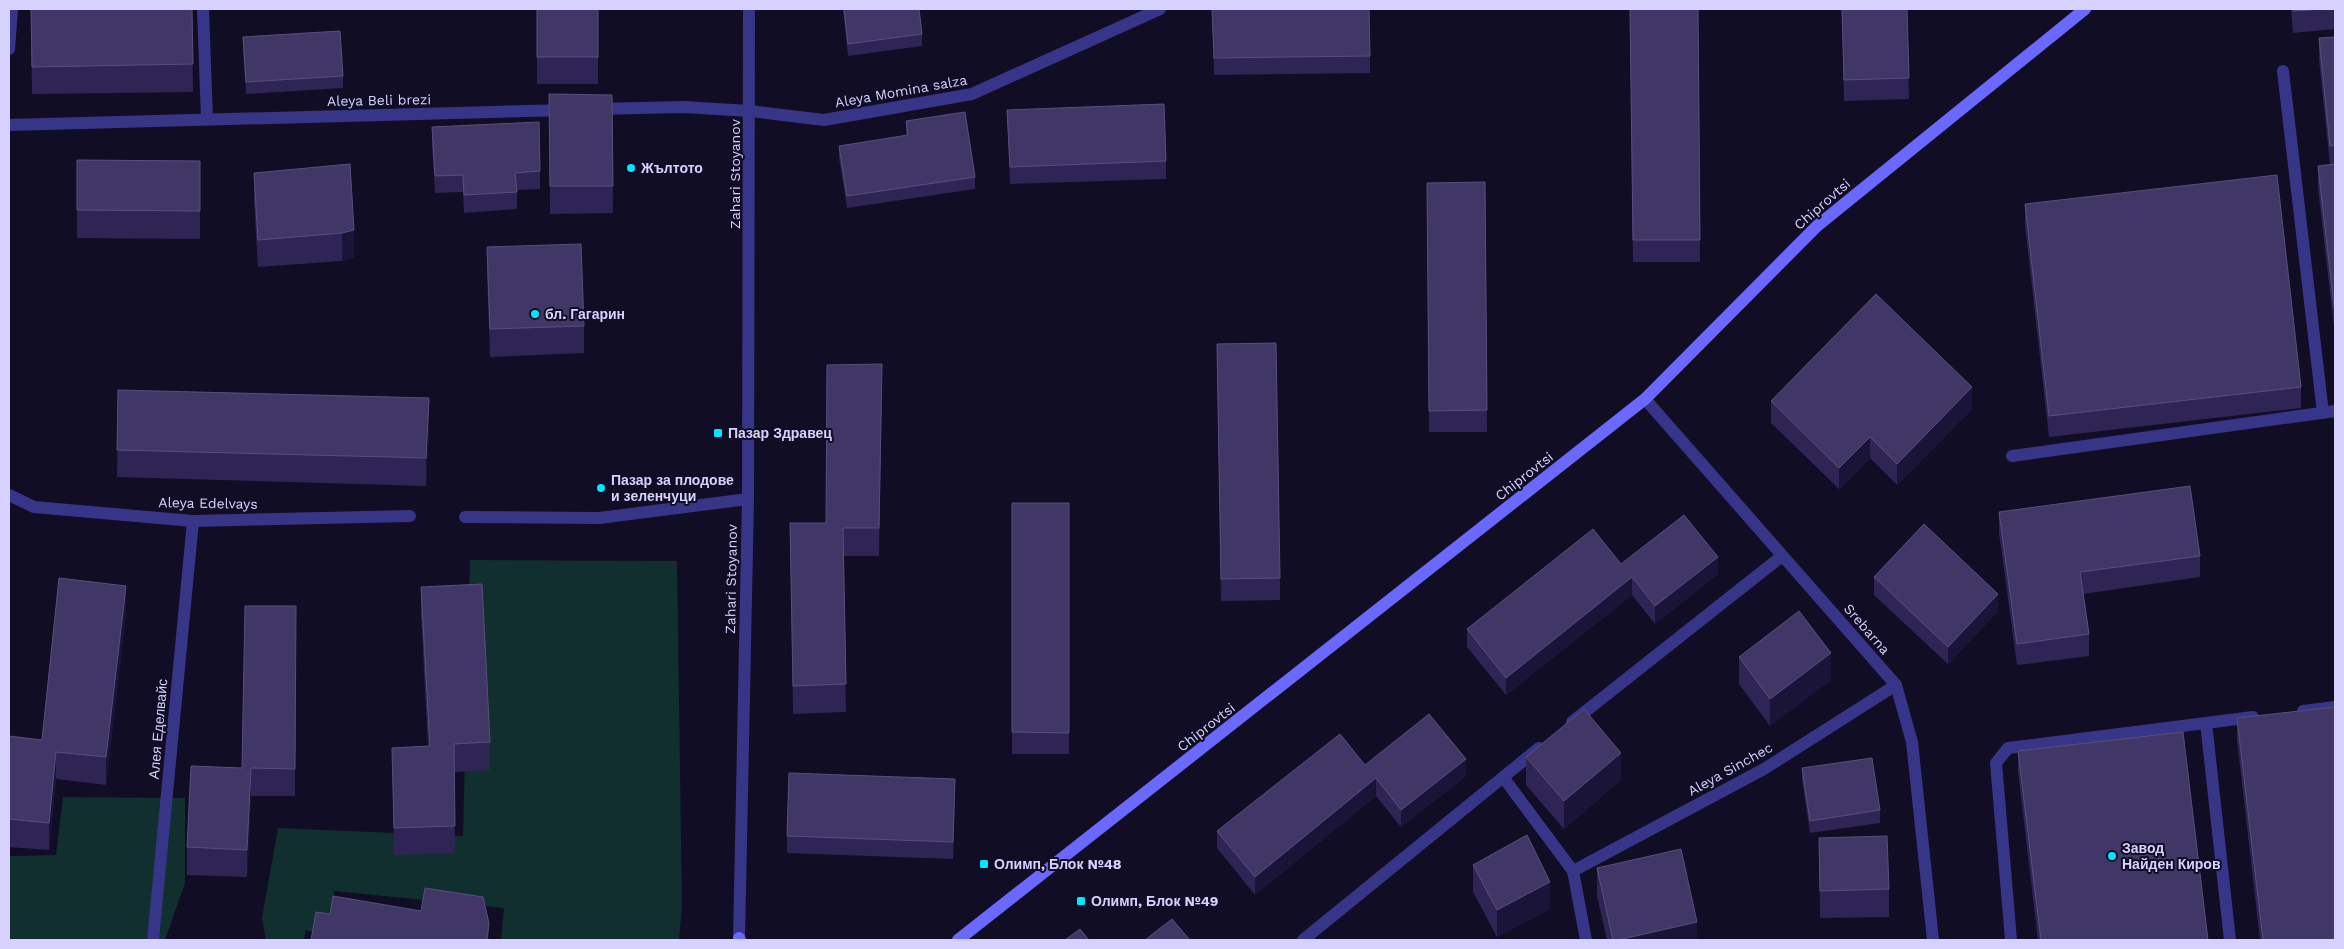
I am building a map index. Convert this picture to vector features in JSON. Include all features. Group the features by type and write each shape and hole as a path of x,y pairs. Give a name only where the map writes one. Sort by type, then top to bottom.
{"main road":[{"name":"Chiprovtsi","path":"958,940 1645,399 1817,226 2082,10"}],"street":[{"path":"9,49 12,9"},
{"path":"203,9 207,119"},
{"name":"Zahari Stoyanov","path":"739,939 748,499 749,9"},
{"name":"Aleya Momina salza","path":"750,111 824,120 972,94 1160,9"},
{"path":"2012,456 2329,412 2282,71"},
{"name":"Aleya Beli brezi","path":"9,125 683,106 750,111"},
{"name":"Srebarna","path":"1645,399 1896,685 1912,742 1933,940"},
{"name":"Aleya Edelvays","path":"9,496 34,507 193,521 410,516"},
{"path":"465,517 599,518 748,499"},
{"name":"Алея Еделвайс","path":"153,940 193,521"},
{"path":"1565,728 1782,556"},
{"name":"Aleya Sinchec","path":"1573,871 1764,769 1896,685"},
{"path":"2289,713 2335,707"},
{"path":"2012,940 1996,763 2008,748 2262,716"},
{"path":"2206,723 2230,940"},
{"path":"1303,940 1550,740"},
{"path":"1503,777 1573,871 1586,940"}],"green space":[{"path":"470,560 677,561 682,907 679,940 501,940 504,908 334,891 333,917 316,933 306,930 304,940 266,940 262,918 278,828 463,836"},
{"path":"63,797 185,798 185,883 165,940 9,940 9,856 56,855"}],"building":[{"path":"31,9 192,9 193,64 32,67"},
{"path":"537,9 598,9 598,57 537,57"},
{"path":"844,9 919,9 922,34 848,44"},
{"path":"1212,9 1369,9 1370,56 1214,58"},
{"path":"1630,9 1698,9 1700,240 1633,240"},
{"path":"1842,9 1907,9 1909,78 1844,80"},
{"path":"2293,9 2324,9 2293,11"},
{"path":"340,31 343,76 246,82 243,37"},
{"path":"2335,37 2335,145 2330,146 2319,38"},
{"path":"549,94 612,95 613,186 550,186"},
{"path":"1164,104 1166,161 1010,167 1007,110"},
{"path":"965,112 975,177 847,196 839,146 908,135 906,121"},
{"path":"539,122 540,171 515,173 517,192 464,195 463,175 435,176 432,127"},
{"path":"77,160 200,161 200,211 77,210"},
{"path":"350,164 354,230 342,233 258,240 254,173"},
{"path":"2335,164 2335,315 2318,166"},
{"path":"2277,175 2301,387 2049,416 2025,204"},
{"path":"1485,182 1487,410 1429,411 1427,183"},
{"name":"бл. Гагарин","path":"581,244 584,326 490,329 487,247"},
{"path":"1876,294 1972,387 1897,464 1870,437 1839,468 1771,401"},
{"path":"1276,343 1280,578 1221,579 1217,344"},
{"path":"882,364 879,528 843,528 846,684 793,686 790,523 826,523 827,365"},
{"path":"118,390 429,398 426,458 117,450"},
{"path":"2190,486 2200,556 2080,572 2089,634 2017,644 1999,512"},
{"path":"1012,503 1069,503 1069,733 1012,732"},
{"path":"1684,515 1718,557 1655,606 1632,577 1506,678 1467,629 1593,529 1621,564"},
{"path":"1924,524 1998,594 1948,647 1874,577"},
{"path":"59,578 126,586 106,757 56,752 49,823 9,819 9,736 42,740"},
{"path":"482,584 490,742 454,744 455,826 394,828 392,748 430,746 421,587"},
{"path":"245,606 296,606 295,769 251,768 247,850 187,847 191,766 242,768"},
{"path":"1799,611 1831,653 1770,699 1739,657"},
{"name":"Завод Найден Киров","path":"2335,707 2335,940 2263,940 2237,718"},
{"path":"1584,709 1621,753 1564,801 1526,757"},
{"path":"1429,714 1466,759 1401,810 1376,778 1255,877 1217,831 1340,734 1365,765"},
{"name":"Завод Найден Киров","path":"2183,732 2208,940 2041,940 2018,751"},
{"path":"1872,758 1880,810 1810,821 1802,768"},
{"path":"789,773 955,779 953,842 787,836"},
{"path":"1527,835 1550,882 1497,910 1473,865"},
{"path":"1887,836 1889,889 1820,891 1819,838"},
{"path":"1681,849 1697,922 1613,940 1597,868"},
{"path":"425,888 483,897 489,923 487,940 311,940 316,912 330,914 333,896 421,911"},
{"path":"1172,919 1190,940 1145,940"},
{"path":"1080,929 1089,940 1065,940"}],"place":[{"name":"Жълтото","path":"631,168"},
{"name":"бл. Гагарин","path":"535,314"},
{"name":"Пазар Здравец","path":"718,433"},
{"name":"Пазар за плодове и зеленчуци","path":"601,488"},
{"name":"Завод Найден Киров","path":"2112,856"},
{"name":"Олимп, Блок №48","path":"984,864"},
{"name":"Олимп, Блок №49","path":"1081,901"}]}
